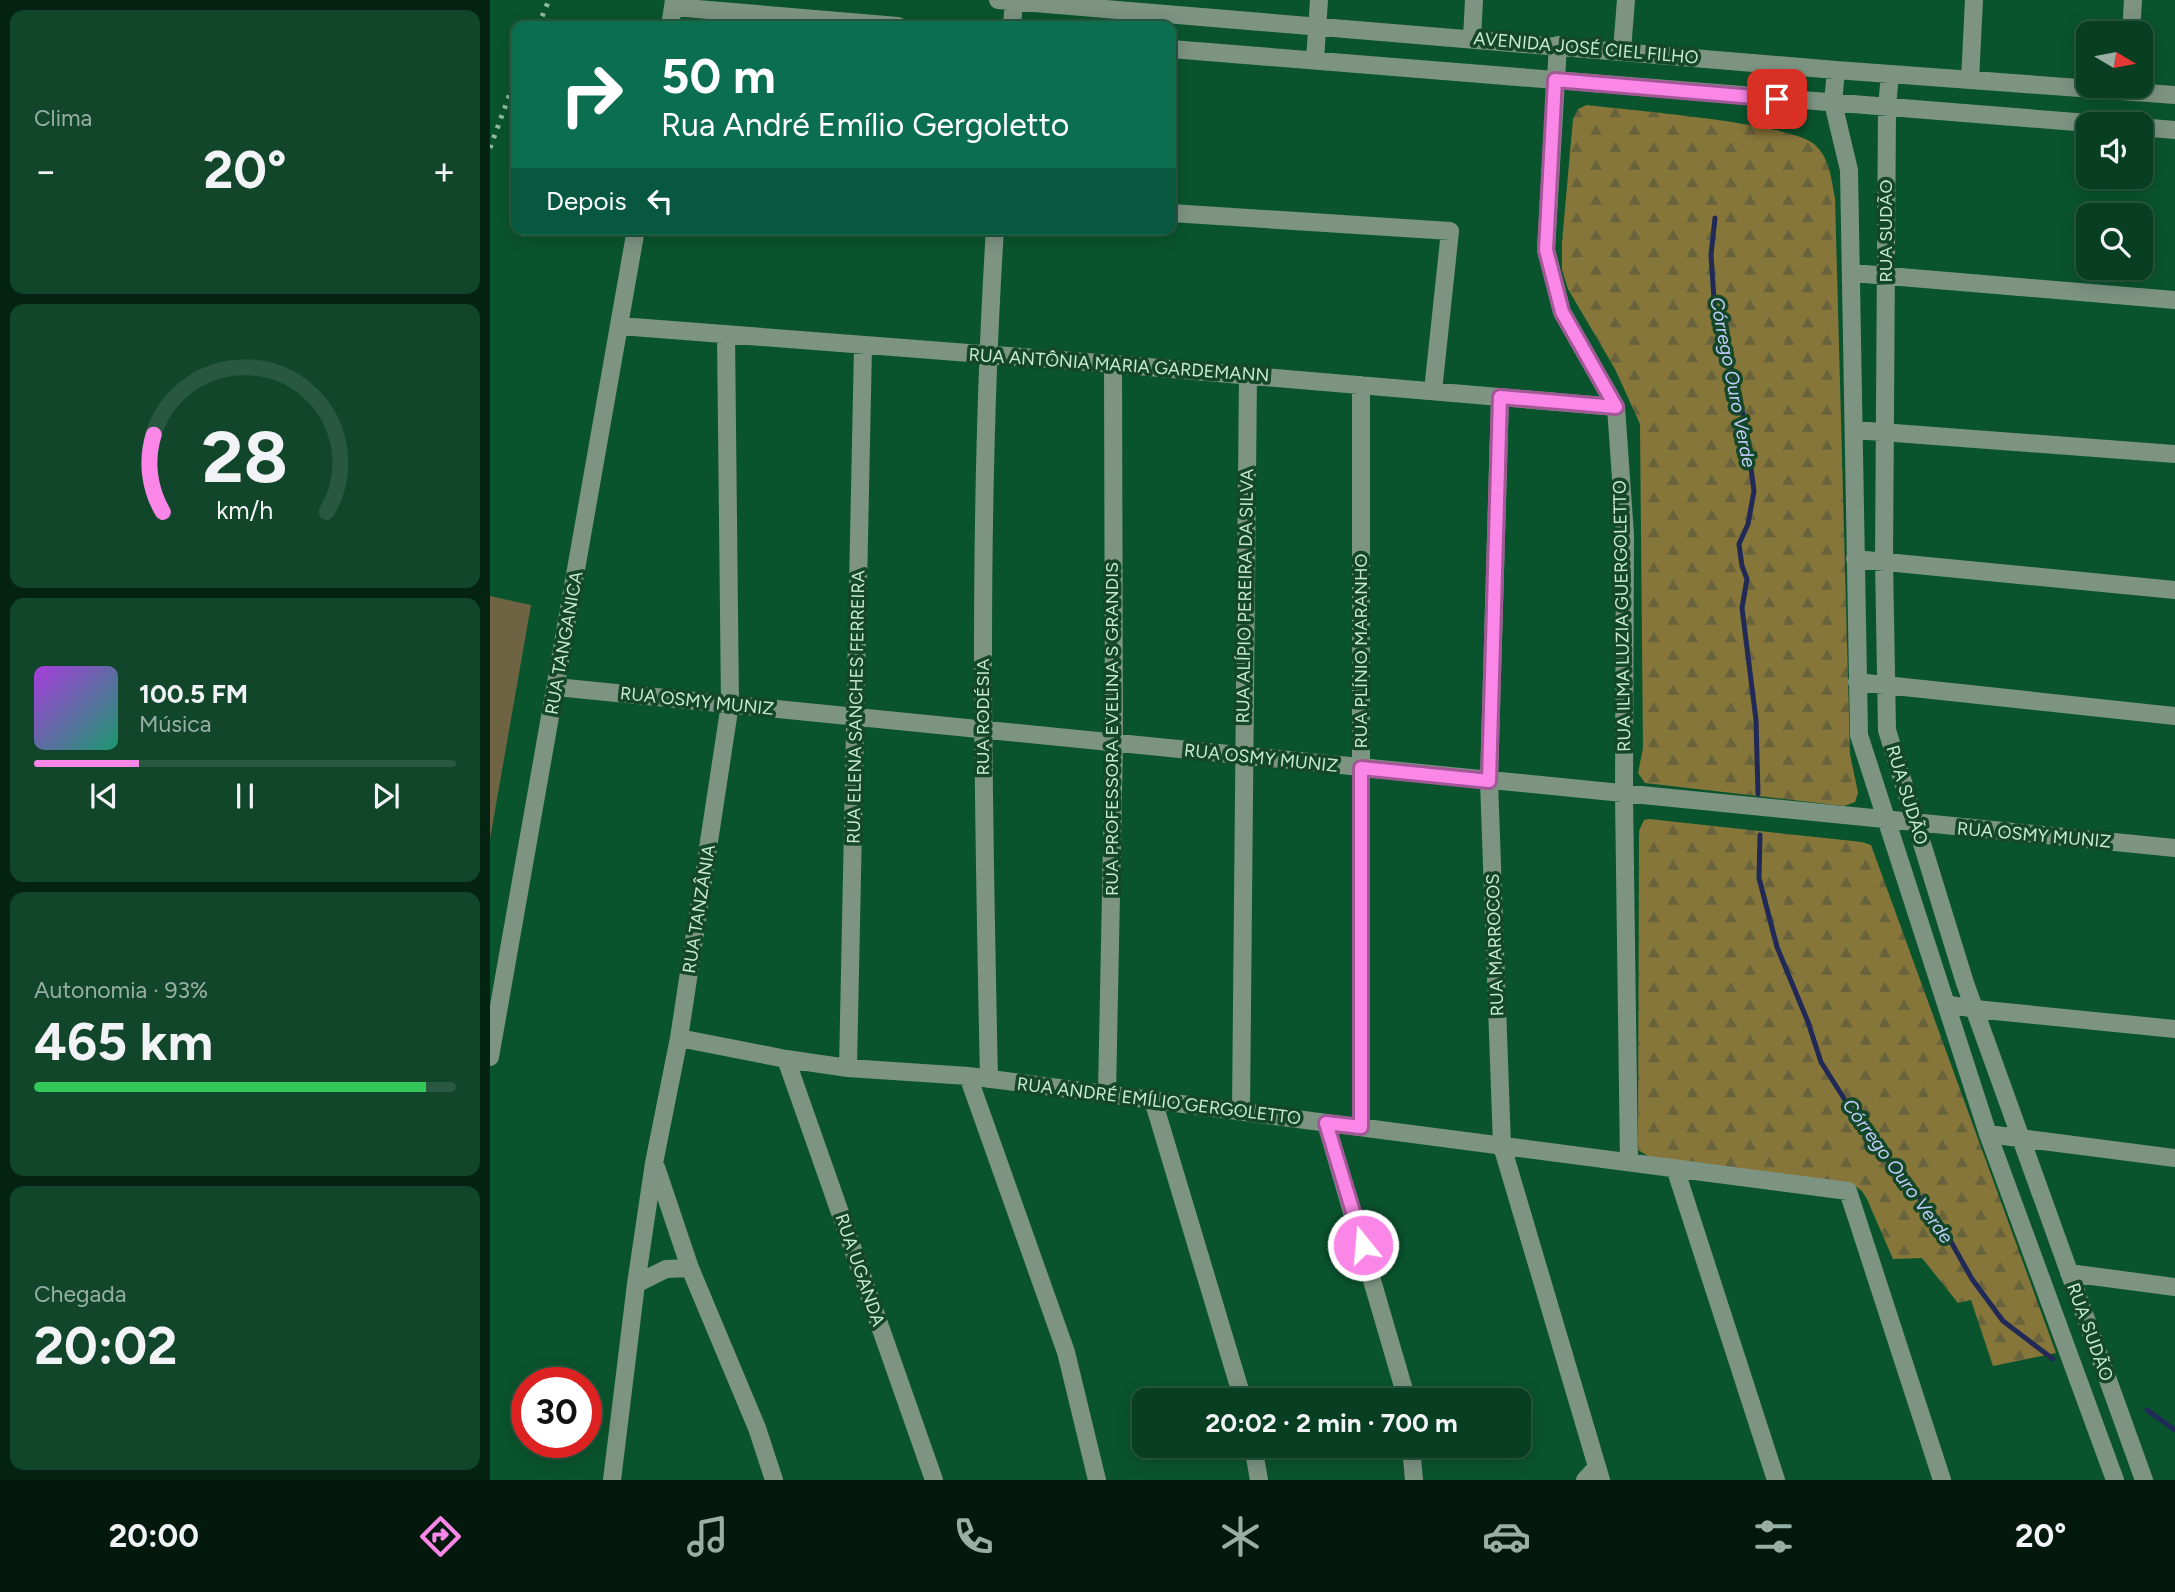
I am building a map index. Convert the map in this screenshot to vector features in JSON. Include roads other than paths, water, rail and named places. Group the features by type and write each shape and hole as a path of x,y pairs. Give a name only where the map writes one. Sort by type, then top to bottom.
{"street":[{"path":"1009,0 1011,21"},
{"name":"AVENIDA JOSÉ CIEL FILHO","path":"1009,0 1162,7 1317,26 1836,70 2076,85"},
{"path":"1315,60 1320,0"},
{"path":"1472,38 1474,0"},
{"path":"1622,50 1626,0"},
{"path":"1970,80 1974,0"},
{"path":"2132,21 2133,0"},
{"path":"674,4 847,21"},
{"name":"RUA ILMA LUZIA GUERGOLETTO","path":"1558,45 1546,250 1562,312 1616,407 1625,535 1624,794 1629,1162"},
{"name":"AVENIDA JOSÉ CIEL FILHO","path":"1176,49 2076,122"},
{"name":"RUA SUDÃO","path":"1836,70 1833,103 1849,170 1853,272 1859,735 1988,1134 2112,1472"},
{"name":"RUA SUDÃO","path":"1890,74 1887,107 1884,561 1887,730 1975,1009 2141,1471"},
{"name":"AVENIDA JOSÉ CIEL FILHO","path":"2153,92 2175,95"},
{"path":"2153,128 2175,130"},
{"path":"1176,213 1450,231 1433,391"},
{"name":"RUA TANGANICA","path":"490,1056 635,235"},
{"name":"RUA RODÉSIA","path":"989,1079 982,730 987,355 995,235"},
{"path":"1853,272 2175,300"},
{"name":"RUA ANTÔNIA MARIA GARDEMANN","path":"620,326 1616,407"},
{"name":"RUA TANZÂNIA","path":"612,1480 654,1163 679,1038 730,704 726,334"},
{"name":"RUA ELENA SANCHES FERREIRA","path":"848,1068 863,346"},
{"name":"RUA PROFESSORA EVELINA S GRANDIS","path":"1107,1094 1114,743 1113,364"},
{"name":"RUA ALÍPIO PEREIRA DA SILVA","path":"1241,1112 1248,375"},
{"name":"RUA PLÍNIO MARANHO","path":"1361,385 1361,1127"},
{"name":"RUA MARROCOS","path":"1500,397 1489,781 1502,1146 1594,1476"},
{"path":"1855,430 2175,454"},
{"path":"1856,559 2175,590"},
{"path":"1857,682 2175,716"},
{"name":"RUA OSMY MUNIZ","path":"556,687 2175,848"},
{"path":"1946,1004 2175,1029"},
{"name":"RUA ANDRÉ EMÍLIO GERGOLETTO","path":"679,1038 848,1068 968,1076 1848,1191 1942,1480"},
{"name":"RUA UGANDA","path":"786,1059 934,1480"},
{"path":"968,1076 1066,1352 1097,1480"},
{"path":"1153,1100 1240,1388"},
{"path":"1326,1123 1405,1388"},
{"path":"1988,1134 2175,1158"},
{"path":"654,1163 690,1268 757,1429 774,1480"},
{"path":"1675,1168 1776,1480"},
{"path":"636,1284 666,1269 690,1268"},
{"path":"2069,1273 2175,1287"},
{"path":"1255,1458 1259,1480"},
{"path":"1412,1458 1414,1480"},
{"path":"2112,1472 2141,1471"}],"waterway":[{"name":"Córrego Ouro Verde","path":"1715,218 1711,255 1715,314 1737,387 1754,491 1748,524 1739,544 1747,579 1742,608 1756,720 1758,794"},
{"name":"Córrego Ouro Verde","path":"1760,835 1759,878 1777,947 1808,1022 1821,1062 1862,1127 1941,1224 1972,1279 2003,1321 2053,1359"},
{"name":"Córrego Ouro Verde","path":"2147,1410 2175,1430"}],"railway":[{"path":"540,21 549,0"},
{"path":"490,148 511,91"}]}
